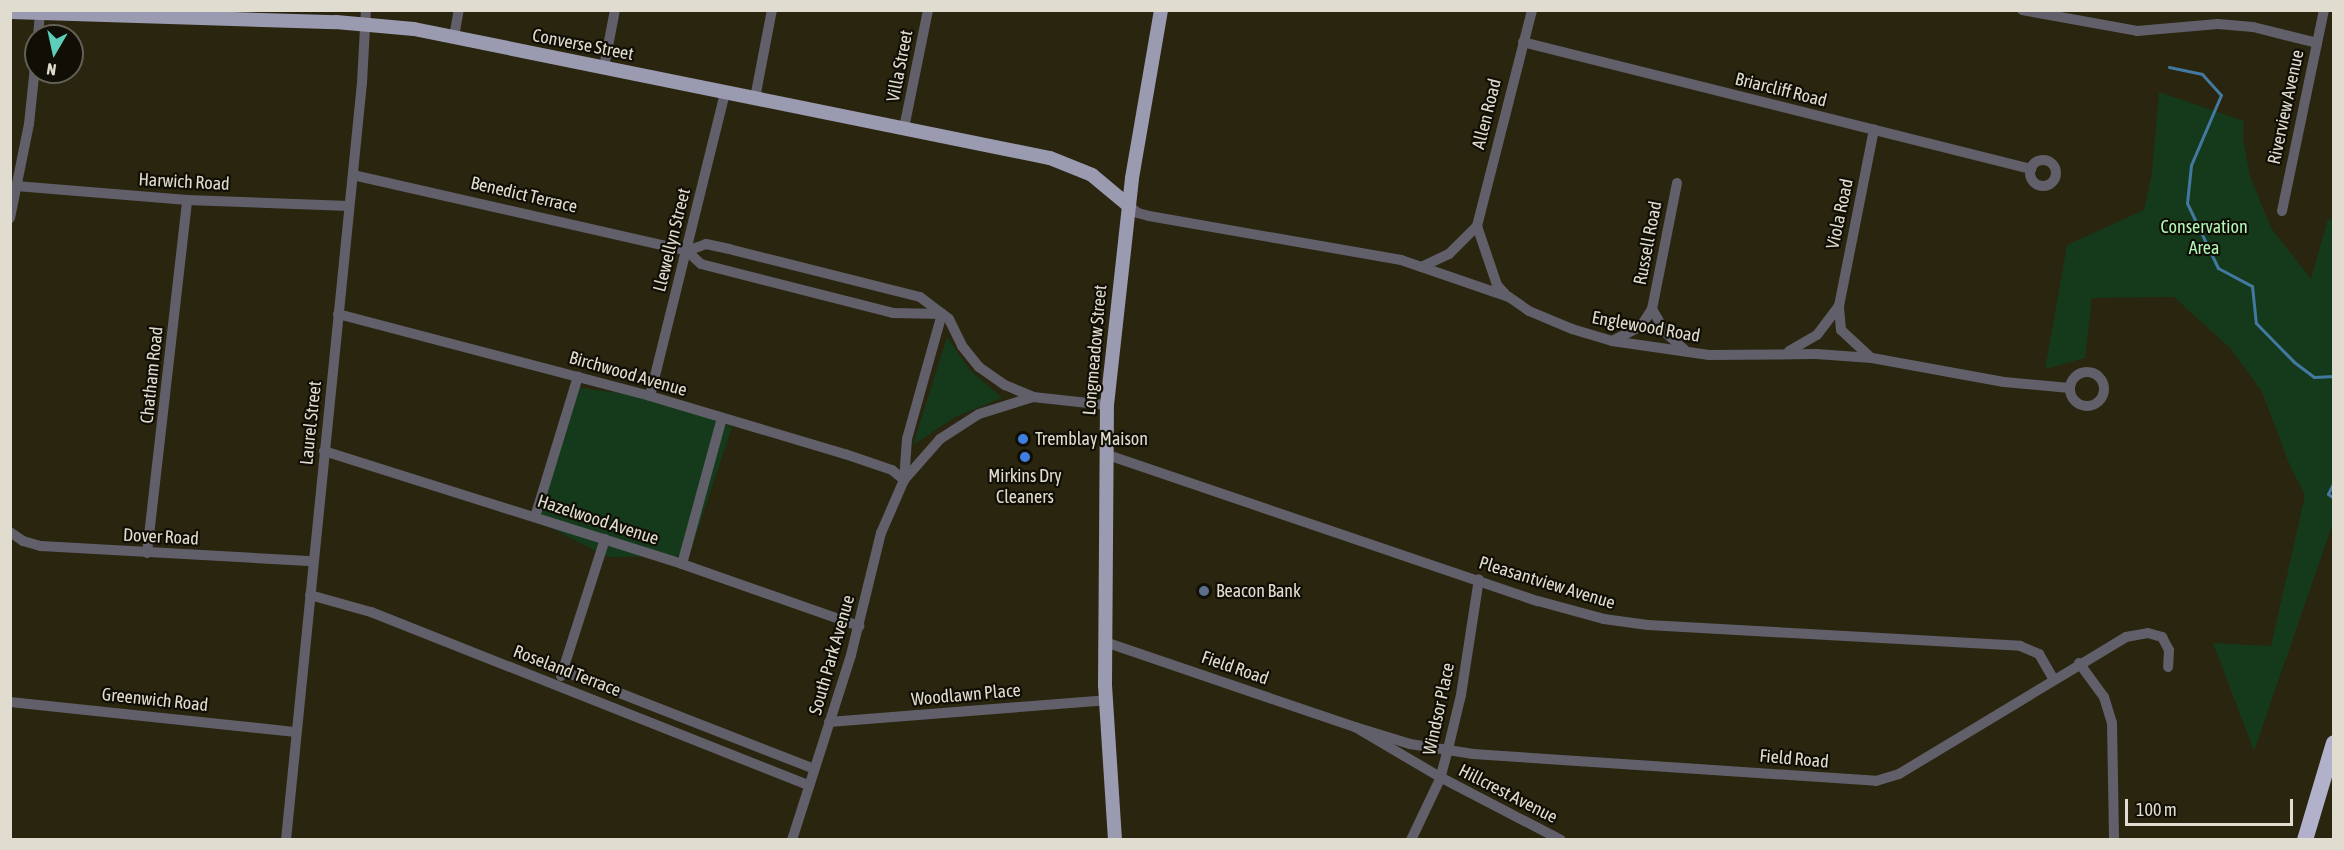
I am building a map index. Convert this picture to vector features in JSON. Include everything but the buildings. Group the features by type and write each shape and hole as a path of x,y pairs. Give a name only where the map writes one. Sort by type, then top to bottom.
{"highway":[{"path":"2305,840 2334,743"}],"main road":[{"name":"Longmeadow Street","path":"1115,840 1104,642 1107,405 1128,205 1161,10"},
{"name":"Converse Street","path":"10,12 365,17 1059,161 1100,180 1128,205"}],"street":[{"path":"454,37 459,10"},
{"path":"604,67 615,10"},
{"path":"755,98 772,10"},
{"name":"Villa Street","path":"904,128 928,10"},
{"name":"Allen Road","path":"1477,226 1532,10"},
{"path":"2022,10 2158,32 2235,25 2282,31 2317,43"},
{"name":"Riverview Avenue","path":"2282,211 2324,10"},
{"path":"39,24 40,13"},
{"name":"Laurel Street","path":"286,840 352,175 365,17"},
{"name":"Briarcliff Road","path":"1523,42 2031,169"},
{"path":"10,218 32,84"},
{"name":"Llewellyn Street","path":"650,396 724,92"},
{"name":"Viola Road","path":"1872,358 1844,335 1839,306 1874,129"},
{"name":"Benedict Terrace","path":"352,175 687,251 701,264 787,284 892,313 942,314"},
{"name":"Russell Road","path":"1612,341 1641,326 1652,309 1677,183"},
{"name":"Harwich Road","path":"16,186 187,200 349,206"},
{"name":"Chatham Road","path":"147,553 187,200"},
{"name":"Englewood Road","path":"1128,205 1138,213 1421,267 1509,297 1543,318 1612,341 1689,353 1872,358 2004,382 2070,388"},
{"path":"1421,267 1449,254 1477,226 1497,285 1509,297"},
{"name":"Benedict Terrace","path":"687,251 706,244 854,278 920,297 942,314 979,367 1005,385 1033,397"},
{"name":"Viola Road","path":"1779,355 1817,335 1839,306"},
{"name":"Russell Road","path":"1652,309 1666,333 1689,353"},
{"name":"Birchwood Avenue","path":"338,314 650,396 892,470 904,480"},
{"name":"South Park Avenue","path":"904,480 907,439 942,314"},
{"path":"536,518 578,376"},
{"name":"South Park Avenue","path":"792,840 859,626 881,532 904,480 952,429 979,414 1033,397 1107,405"},
{"path":"682,564 722,418"},
{"name":"Hazelwood Avenue","path":"324,451 682,564 859,626"},
{"name":"Pleasantview Avenue","path":"1105,454 1479,579 1544,603 1621,622 2020,646 2043,658 2053,678"},
{"name":"Dover Road","path":"10,532 23,541 41,546 313,561"},
{"path":"559,685 605,539"},
{"name":"Windsor Place","path":"1411,840 1440,777 1448,749 1461,695 1479,579"},
{"name":"Roseland Terrace","path":"310,595 370,612 808,785"},
{"name":"Field Road","path":"1104,642 1410,744 1448,749 1884,780 2053,678 2126,637 2148,633 2159,635 2167,643 2168,667"},
{"path":"2079,663 2104,697 2112,723 2114,840"},
{"path":"563,671 814,769"},
{"name":"Woodlawn Place","path":"829,722 1106,700"},
{"name":"Greenwich Road","path":"10,702 296,732"},
{"name":"Field Road","path":"1355,727 1440,777"},
{"name":"Hillcrest Avenue","path":"1440,777 1561,840"}],"green space":[{"name":"Conservation Area","path":"2159,92 2244,121 2243,139 2250,176 2271,228 2311,279 2328,219 2333,221 2333,523 2254,751 2213,643 2271,646 2305,495 2290,466 2262,392 2231,349 2174,297 2092,298 2085,358 2045,369 2067,245 2144,210 2152,172"},
{"path":"947,337 970,370 1002,398 955,417 913,445"},
{"path":"576,387 674,401 732,427 689,556 608,557 539,522"}],"waterway":[{"path":"2169,67 2202,74 2221,95 2191,165 2187,203 2218,268 2252,286 2256,323 2294,362 2314,377 2334,376"},
{"path":"2334,482 2328,494 2334,498"}],"place":[{"name":"Tremblay Maison","path":"1023,439"},
{"name":"Mirkins Dry Cleaners","path":"1025,457"},
{"name":"Beacon Bank","path":"1204,591"}]}
